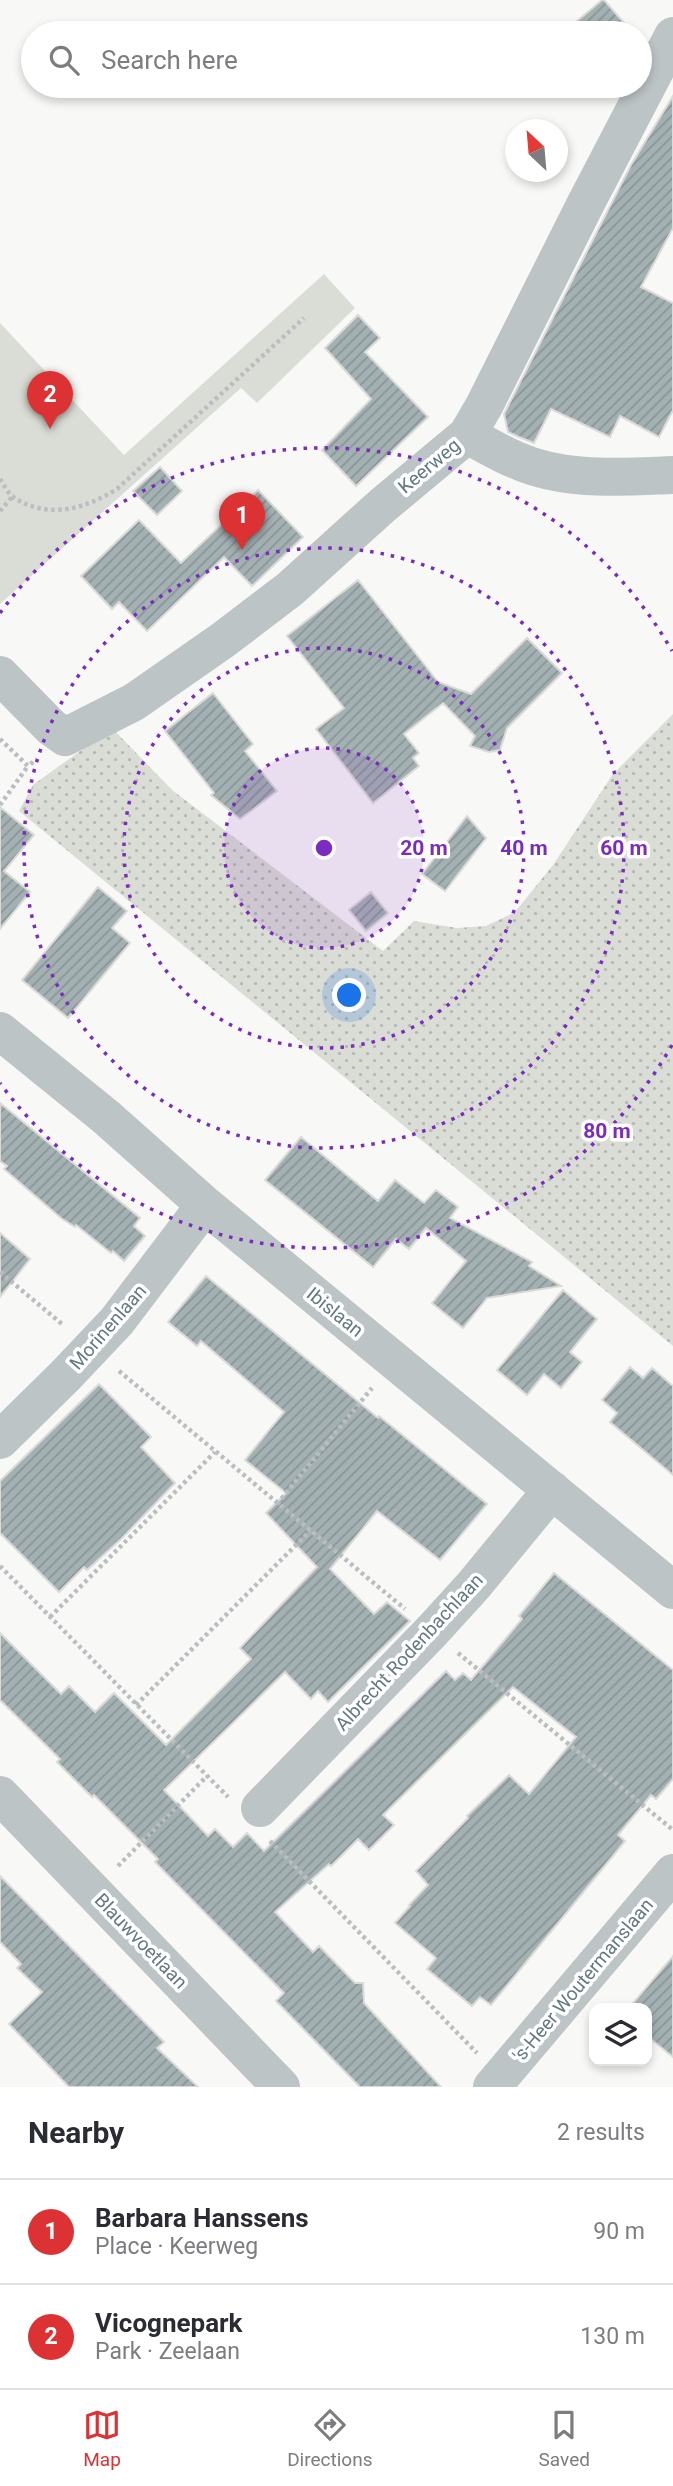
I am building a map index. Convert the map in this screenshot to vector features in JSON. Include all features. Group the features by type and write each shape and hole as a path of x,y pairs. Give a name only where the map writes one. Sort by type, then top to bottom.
{"street":[{"name":"Keerweg","path":"652,76 673,36"},
{"name":"Keerweg","path":"0,675 51,727 65,737 134,702 290,589 467,435 485,406 641,98"},
{"path":"467,435 517,461 556,471 602,478 673,475"},
{"name":"Ibislaan","path":"0,1031 106,1117 205,1205 673,1590"},
{"name":"Morinenlaan","path":"0,1440 117,1321 205,1205"},
{"name":"Albrecht Rodenbachlaan","path":"260,1808 432,1631 552,1490"},
{"name":"Blauwvoetlaan","path":"0,1795 281,2087"},
{"name":"'s-Heer Woutermanslaan","path":"492,2087 673,1874"}],"path":[{"path":"0,480 12,497 35,508 79,508 107,495 127,480 304,318"},
{"path":"0,511 12,497"},
{"path":"0,805 28,766"},
{"path":"0,1272 673,1830"},
{"path":"277,1504 394,1360"},
{"path":"50,1617 215,1452"},
{"path":"135,1705 310,1531"},
{"path":"93,1891 207,1776"}],"shaded area":[{"path":"324,274 355,308 257,403 241,388 0,604 0,323 124,455"},
{"path":"673,714 673,1346 19,811 33,785 112,728 172,790 383,951 414,921 457,928 486,926 515,912 553,865 613,774"}],"building":[{"path":"604,0 622,21 577,21"},
{"path":"673,96 673,228 641,287 673,303 673,410 659,437 620,416 610,437 551,409 534,443 508,432 504,414 631,165"},
{"path":"358,315 380,338 365,352 428,417 356,486 322,450 371,399 325,348"},
{"path":"160,467 182,491 157,515 133,491"},
{"path":"258,490 303,537 252,586 224,557 147,631 119,602 112,609 81,576 139,520 181,563"},
{"path":"358,580 438,682 471,694 527,638 562,673 507,728 500,750 489,752 470,746 475,736 443,703 404,734 419,753 413,758 419,766 373,803 316,729 344,708 287,636"},
{"path":"213,693 253,744 245,751 277,791 240,819 211,795 214,793 165,731"},
{"path":"0,807 34,835 4,871 30,892 0,929"},
{"path":"467,816 486,838 445,891 422,874"},
{"path":"98,887 127,911 112,928 130,943 68,1018 22,980"},
{"path":"371,892 388,913 366,931 349,910"},
{"path":"0,1103 140,1218 134,1226 145,1236 124,1261 76,1225 75,1227 61,1218 4,1169 7,1166 0,1161"},
{"path":"301,1137 378,1201 395,1180 424,1203 436,1190 458,1207 450,1218 532,1262 529,1266 561,1286 487,1298 463,1328 432,1303 466,1261 426,1228 409,1249 396,1239 373,1267 265,1180"},
{"path":"0,1233 30,1259 0,1297"},
{"path":"206,1276 487,1504 440,1560 377,1511 330,1569 374,1614 387,1602 410,1621 328,1702 318,1691 311,1699 285,1672 164,1790 208,1836 215,1829 233,1847 247,1833 264,1851 446,1671 455,1680 463,1673 471,1680 522,1619 519,1616 554,1573 673,1670 673,1779 656,1799 651,1795 618,1835 625,1841 491,2005 480,1997 472,2006 427,1969 436,1958 395,1923 428,1885 416,1871 467,1816 509,1775 529,1794 576,1737 513,1687 383,1815 394,1825 369,1850 358,1839 331,1866 329,1864 275,1912 313,1952 319,1946 355,1983 363,1983 364,2003 441,2087 360,2087 276,2001 284,1993 155,1862 158,1859 57,1762 60,1759 0,1700 0,1633 61,1694 69,1686 95,1712 114,1693 166,1745 251,1659 240,1648 317,1567 266,1513 286,1493 245,1460 284,1412 201,1341 197,1346 168,1322"},
{"path":"563,1290 597,1319 570,1352 582,1362 561,1388 544,1374 527,1395 497,1370"},
{"path":"630,1367 643,1378 652,1368 673,1386 673,1475 610,1422 617,1413 602,1400"},
{"path":"99,1384 151,1437 141,1447 175,1483 122,1538 87,1570 84,1567 59,1592 0,1533 0,1481"},
{"path":"0,1876 164,2042 157,2048 198,2087 69,2087 9,2024 42,1992 17,1968 21,1964 0,1942"},
{"path":"673,1956 673,2057 652,2040 652,2003 633,2003"}],"place":[{"name":"Vicognepark","path":"50,429"},
{"name":"Barbara Hanssens","path":"242,550"}]}
